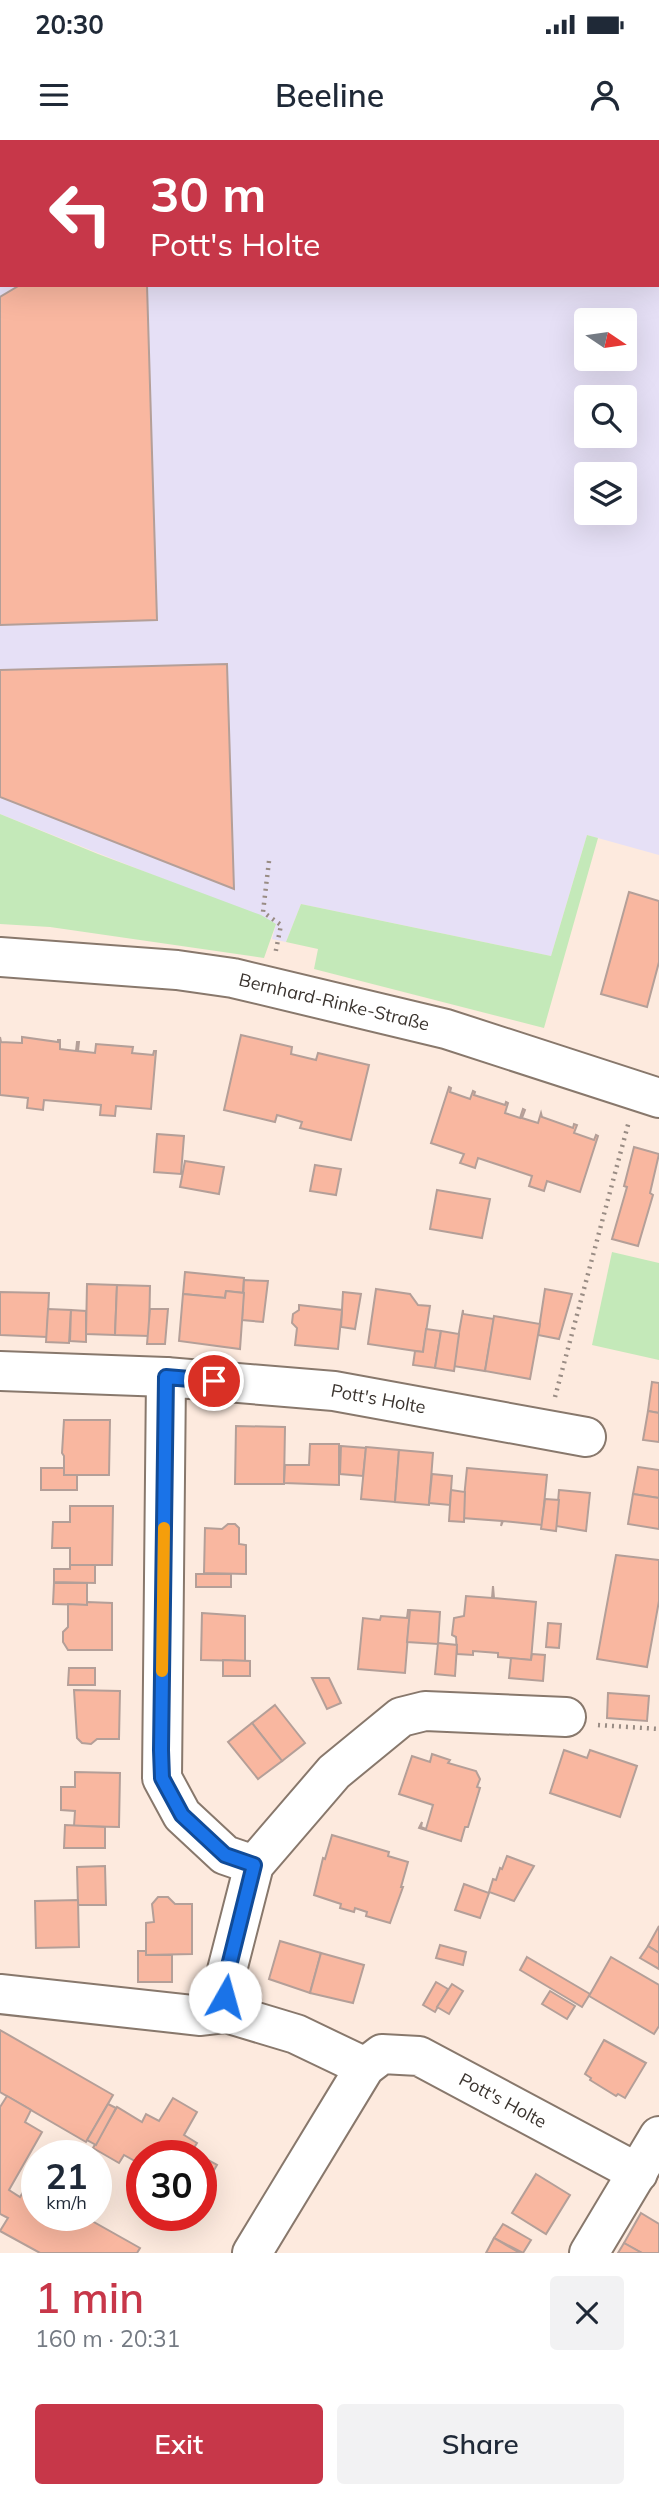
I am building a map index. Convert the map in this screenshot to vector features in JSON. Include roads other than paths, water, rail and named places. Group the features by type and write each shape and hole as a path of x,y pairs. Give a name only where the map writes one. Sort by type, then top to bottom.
{"street":[{"name":"Bernhard-Rinke-Straße","path":"0,957 177,970 233,978 446,1029 648,1094"},
{"name":"Pott's Holte","path":"0,1371 166,1377 334,1391 586,1437"},
{"path":"166,1377 162,1778 182,1815 225,1855 254,1865"},
{"path":"226,2012 225,1982 254,1865 334,1772 401,1717 425,1711 566,1717"},
{"path":"0,1994 201,2016 226,2012 296,2034 365,2067 252,2253"},
{"name":"Pott's Holte","path":"365,2067 382,2054 419,2056 638,2173"},
{"path":"589,2253 659,2136"}]}
